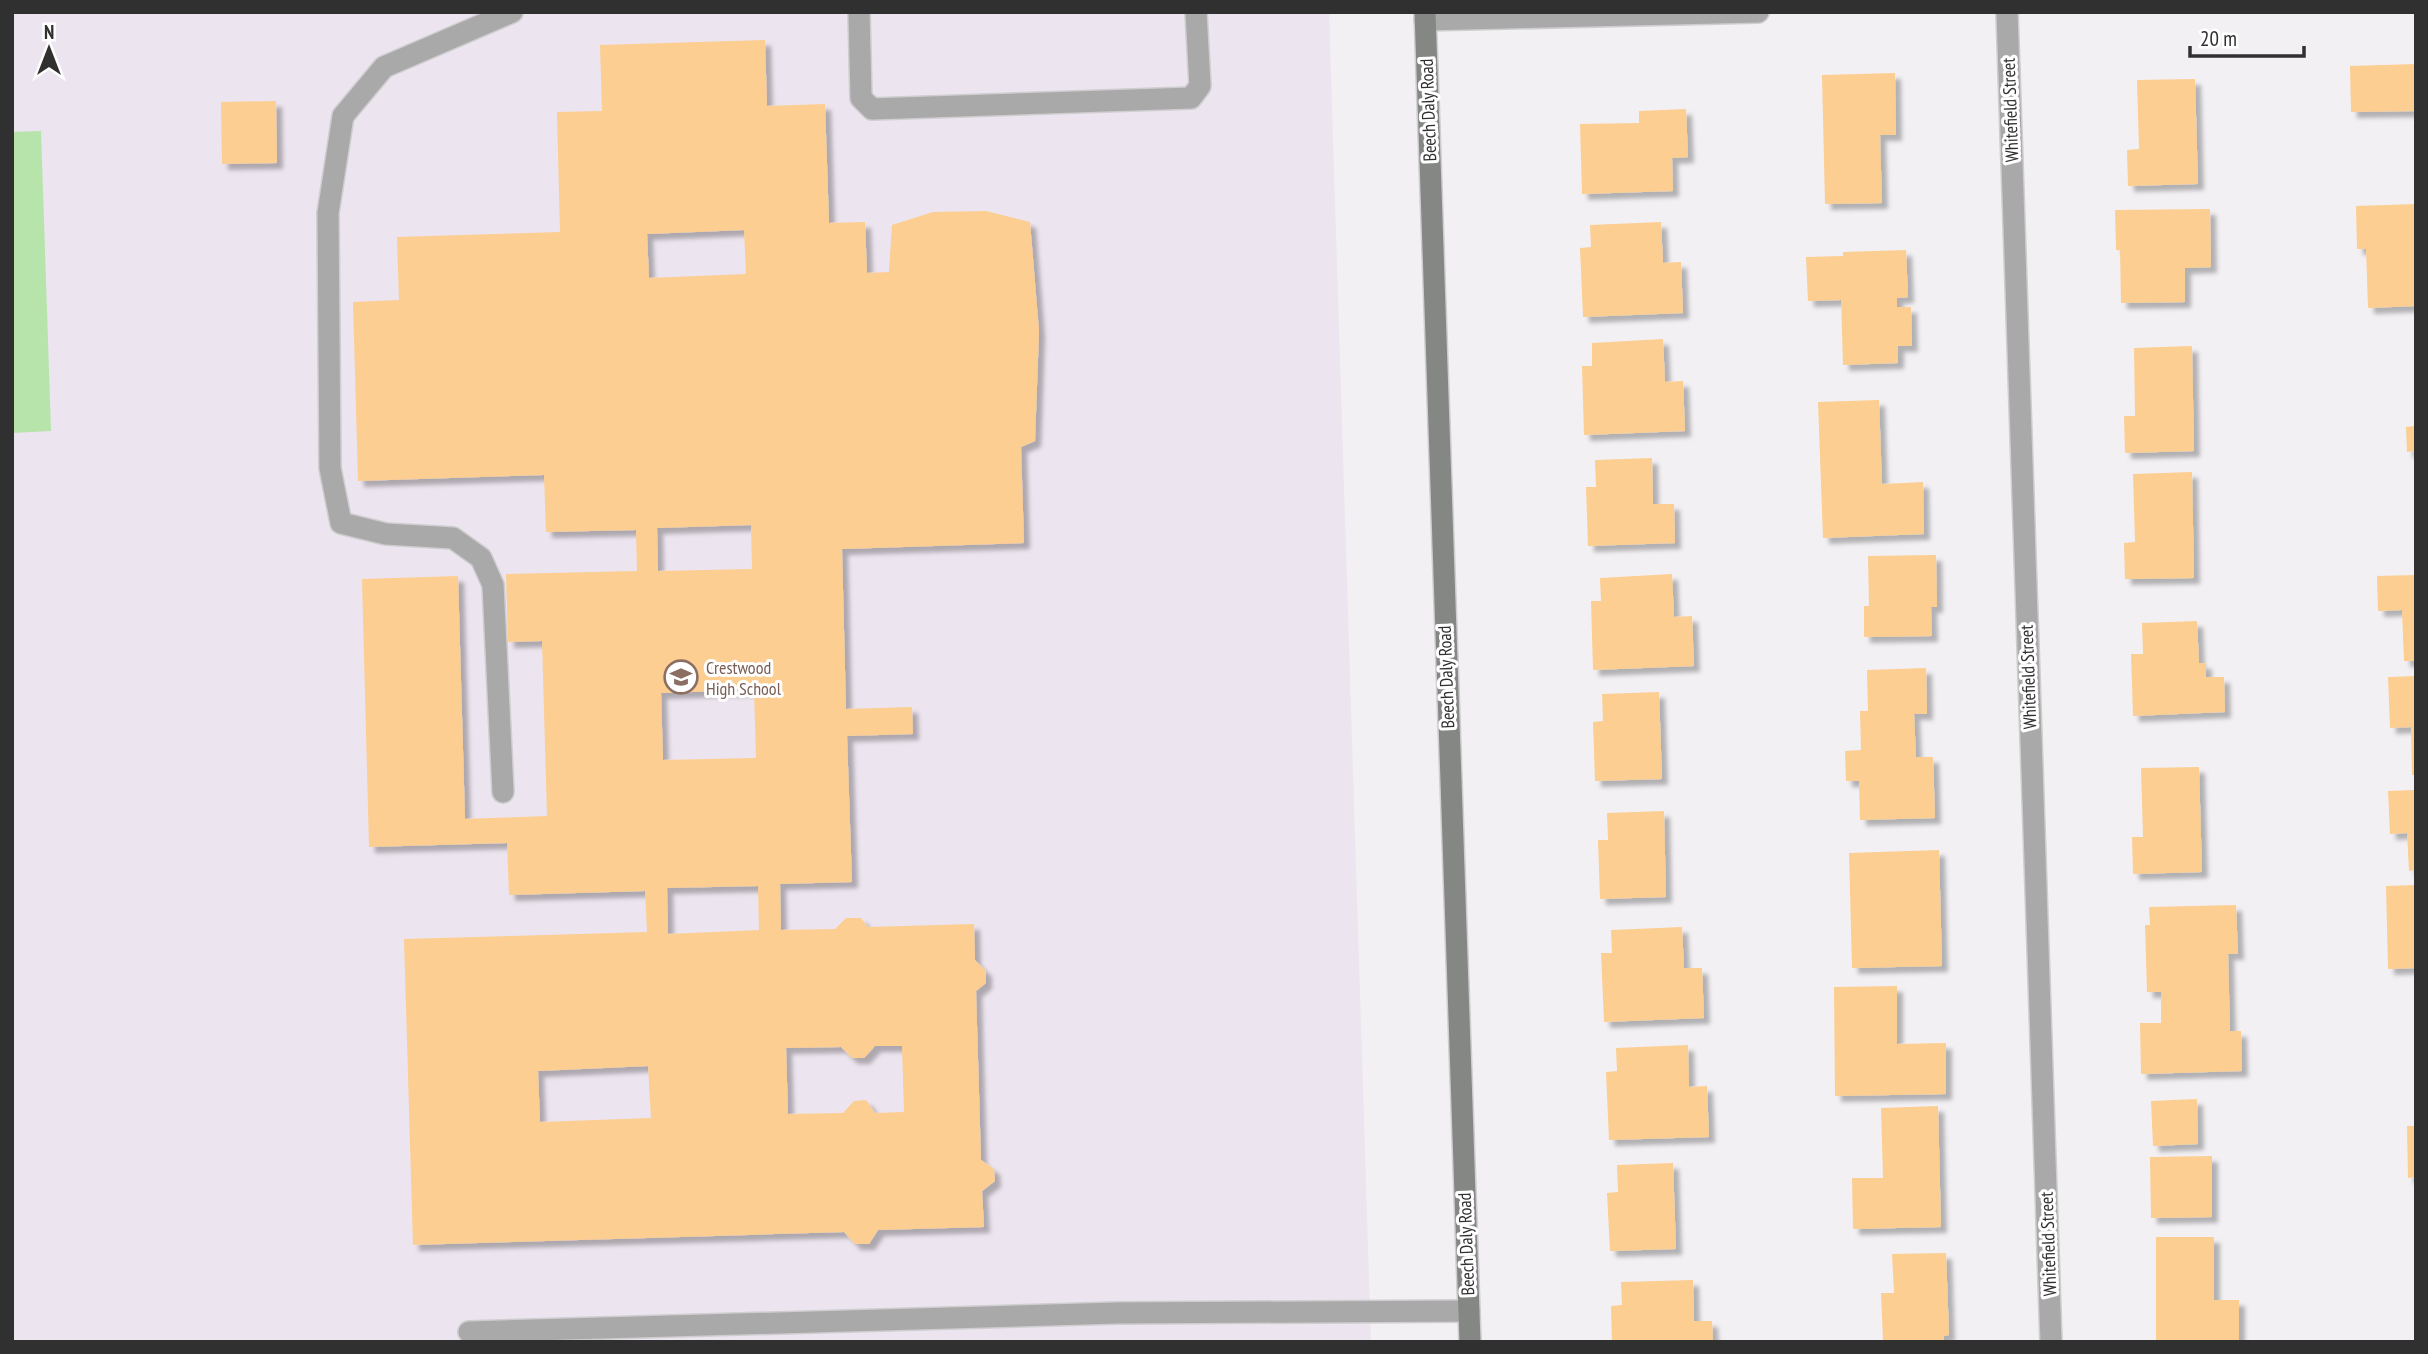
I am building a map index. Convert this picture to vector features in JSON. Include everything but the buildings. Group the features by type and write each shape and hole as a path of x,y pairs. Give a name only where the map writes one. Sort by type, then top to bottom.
{"main road":[{"name":"Beech Daly Road","path":"1425,16 1470,1342"}],"street":[{"path":"503,792 493,585 481,558 453,538 386,534 341,523 330,468 328,213 343,116 384,67 512,12"},
{"path":"859,12 861,98 872,109 1191,98 1200,86 1196,12"},
{"path":"1425,16 1758,12"},
{"name":"Whitefield Street","path":"2007,12 2051,1342"},
{"path":"469,1332 1117,1313 1468,1311"}],"shaded area":[{"name":"Crestwood High School","path":"12,12 1329,12 1371,1342 12,1342"}],"green space":[{"path":"41,131 51,431 12,433 12,132"}],"place":[{"name":"Crestwood High School","path":"681,677"}]}
